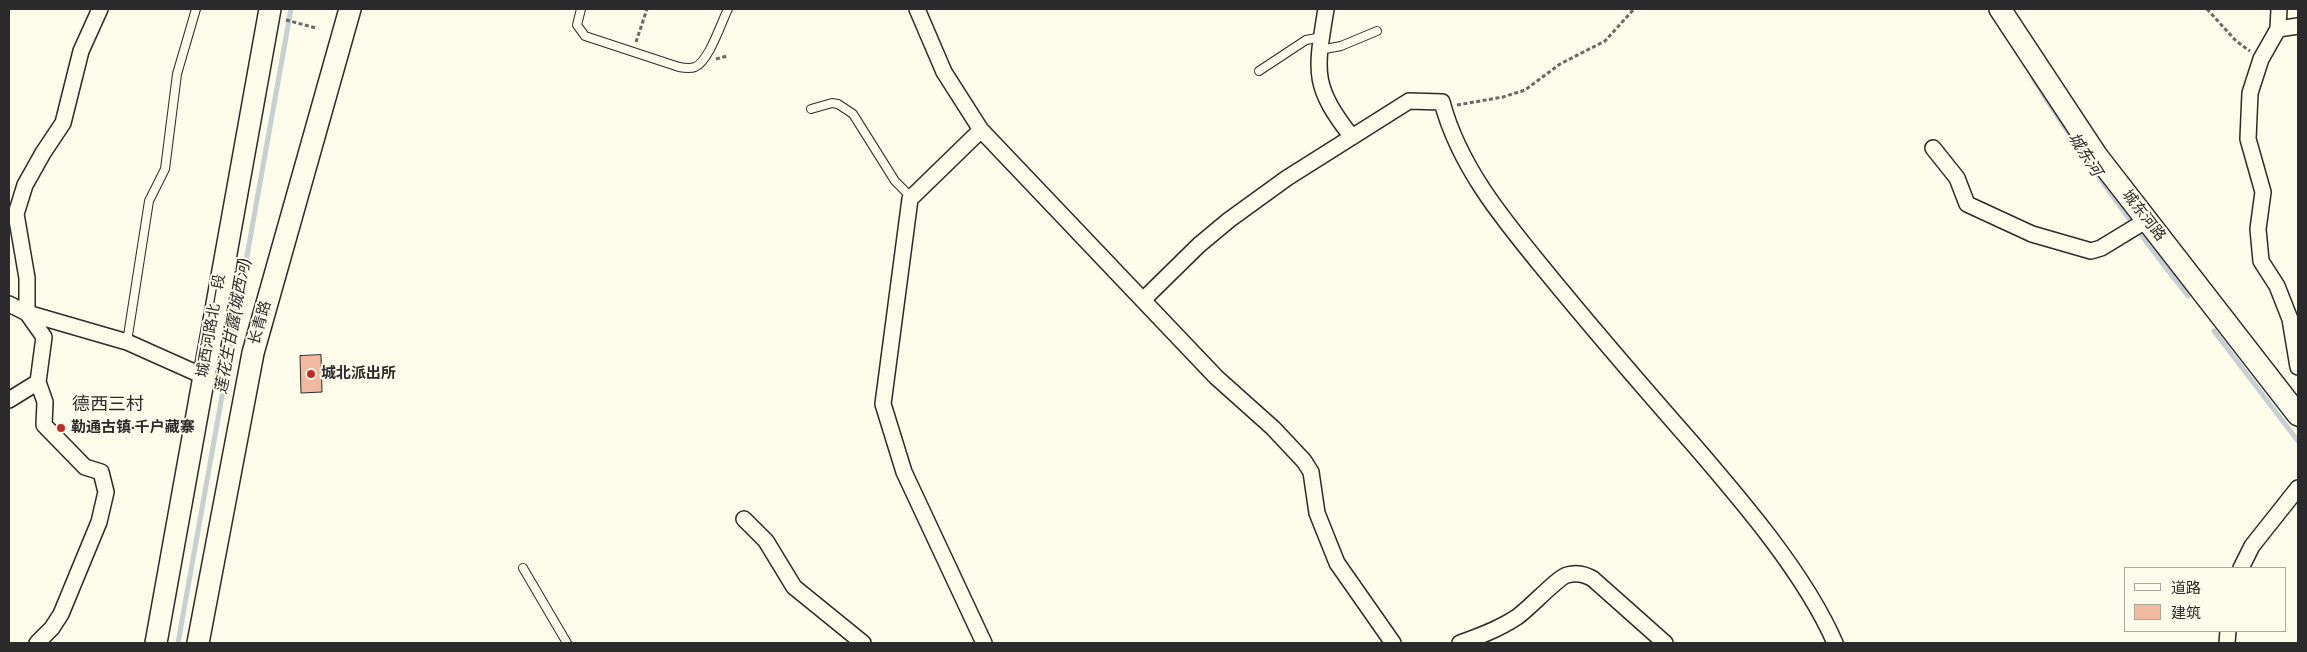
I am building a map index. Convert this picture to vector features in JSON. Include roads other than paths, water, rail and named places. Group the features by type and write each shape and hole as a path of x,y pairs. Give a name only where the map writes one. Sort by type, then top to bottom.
{"street":[{"path":"37,643 52,628 61,614 99,522 106,492 101,472 85,467 44,425 45,402 38,382 44,337 27,314 27,278 16,214 25,185 63,123 81,51 100,9"},
{"name":"城西河路北一段","path":"156,643 270,9"},
{"name":"长青路","path":"198,643 252,353 350,9"},
{"path":"917,9 944,72 981,130 1216,377 1273,428 1304,461 1311,472 1317,513 1337,563 1393,643"},
{"path":"1326,9 1318,64 1322,88 1336,117 1352,137"},
{"name":"城东河路","path":"2000,9 2097,156 2298,415"},
{"path":"2279,9 2278,29 2261,59 2250,94 2248,139 2263,192 2258,229 2262,261 2277,286 2290,319 2298,367"},
{"path":"2278,29 2298,26"},
{"path":"1143,300 1199,245 1260,197 1409,101 1442,102 1457,144 1488,197 1579,312 1732,490 1786,562 1835,643"},
{"path":"981,130 912,198 883,404 904,472 984,643"},
{"path":"1933,148 1957,178 1967,204 2032,234 2091,251 2101,248 2147,220"},
{"path":"9,304 27,314 127,342 203,376"},
{"path":"9,400 38,382"},
{"path":"2242,567 2252,546 2298,488"},
{"path":"744,519 766,541 788,579 798,591 863,643"},
{"path":"1460,643 1495,629 1516,617 1566,575 1577,574 1585,574 1593,579 1665,643"}],"lane":[{"path":"127,342 149,201 165,169 178,74 196,9"},
{"path":"581,9 577,25 585,36 679,67 693,68 705,58 728,9"},
{"path":"1259,71 1306,40 1342,46 1377,31"},
{"path":"811,109 832,103 838,104 853,114 895,181 912,198"},
{"path":"523,568 567,643"}],"waterway":[{"name":"莲花生甘露(城西河)","path":"178,643 291,9"},
{"name":"城东河","path":"2033,78 2069,134 2108,189 2188,296"},
{"name":"城东河","path":"2214,331 2298,441"}],"place":[{"name":"城北派出所","path":"311,374"},
{"name":"勒通古镇·千户藏寨","path":"61,428"}],"district":[{"name":"德西三村","path":"108,406"}]}
